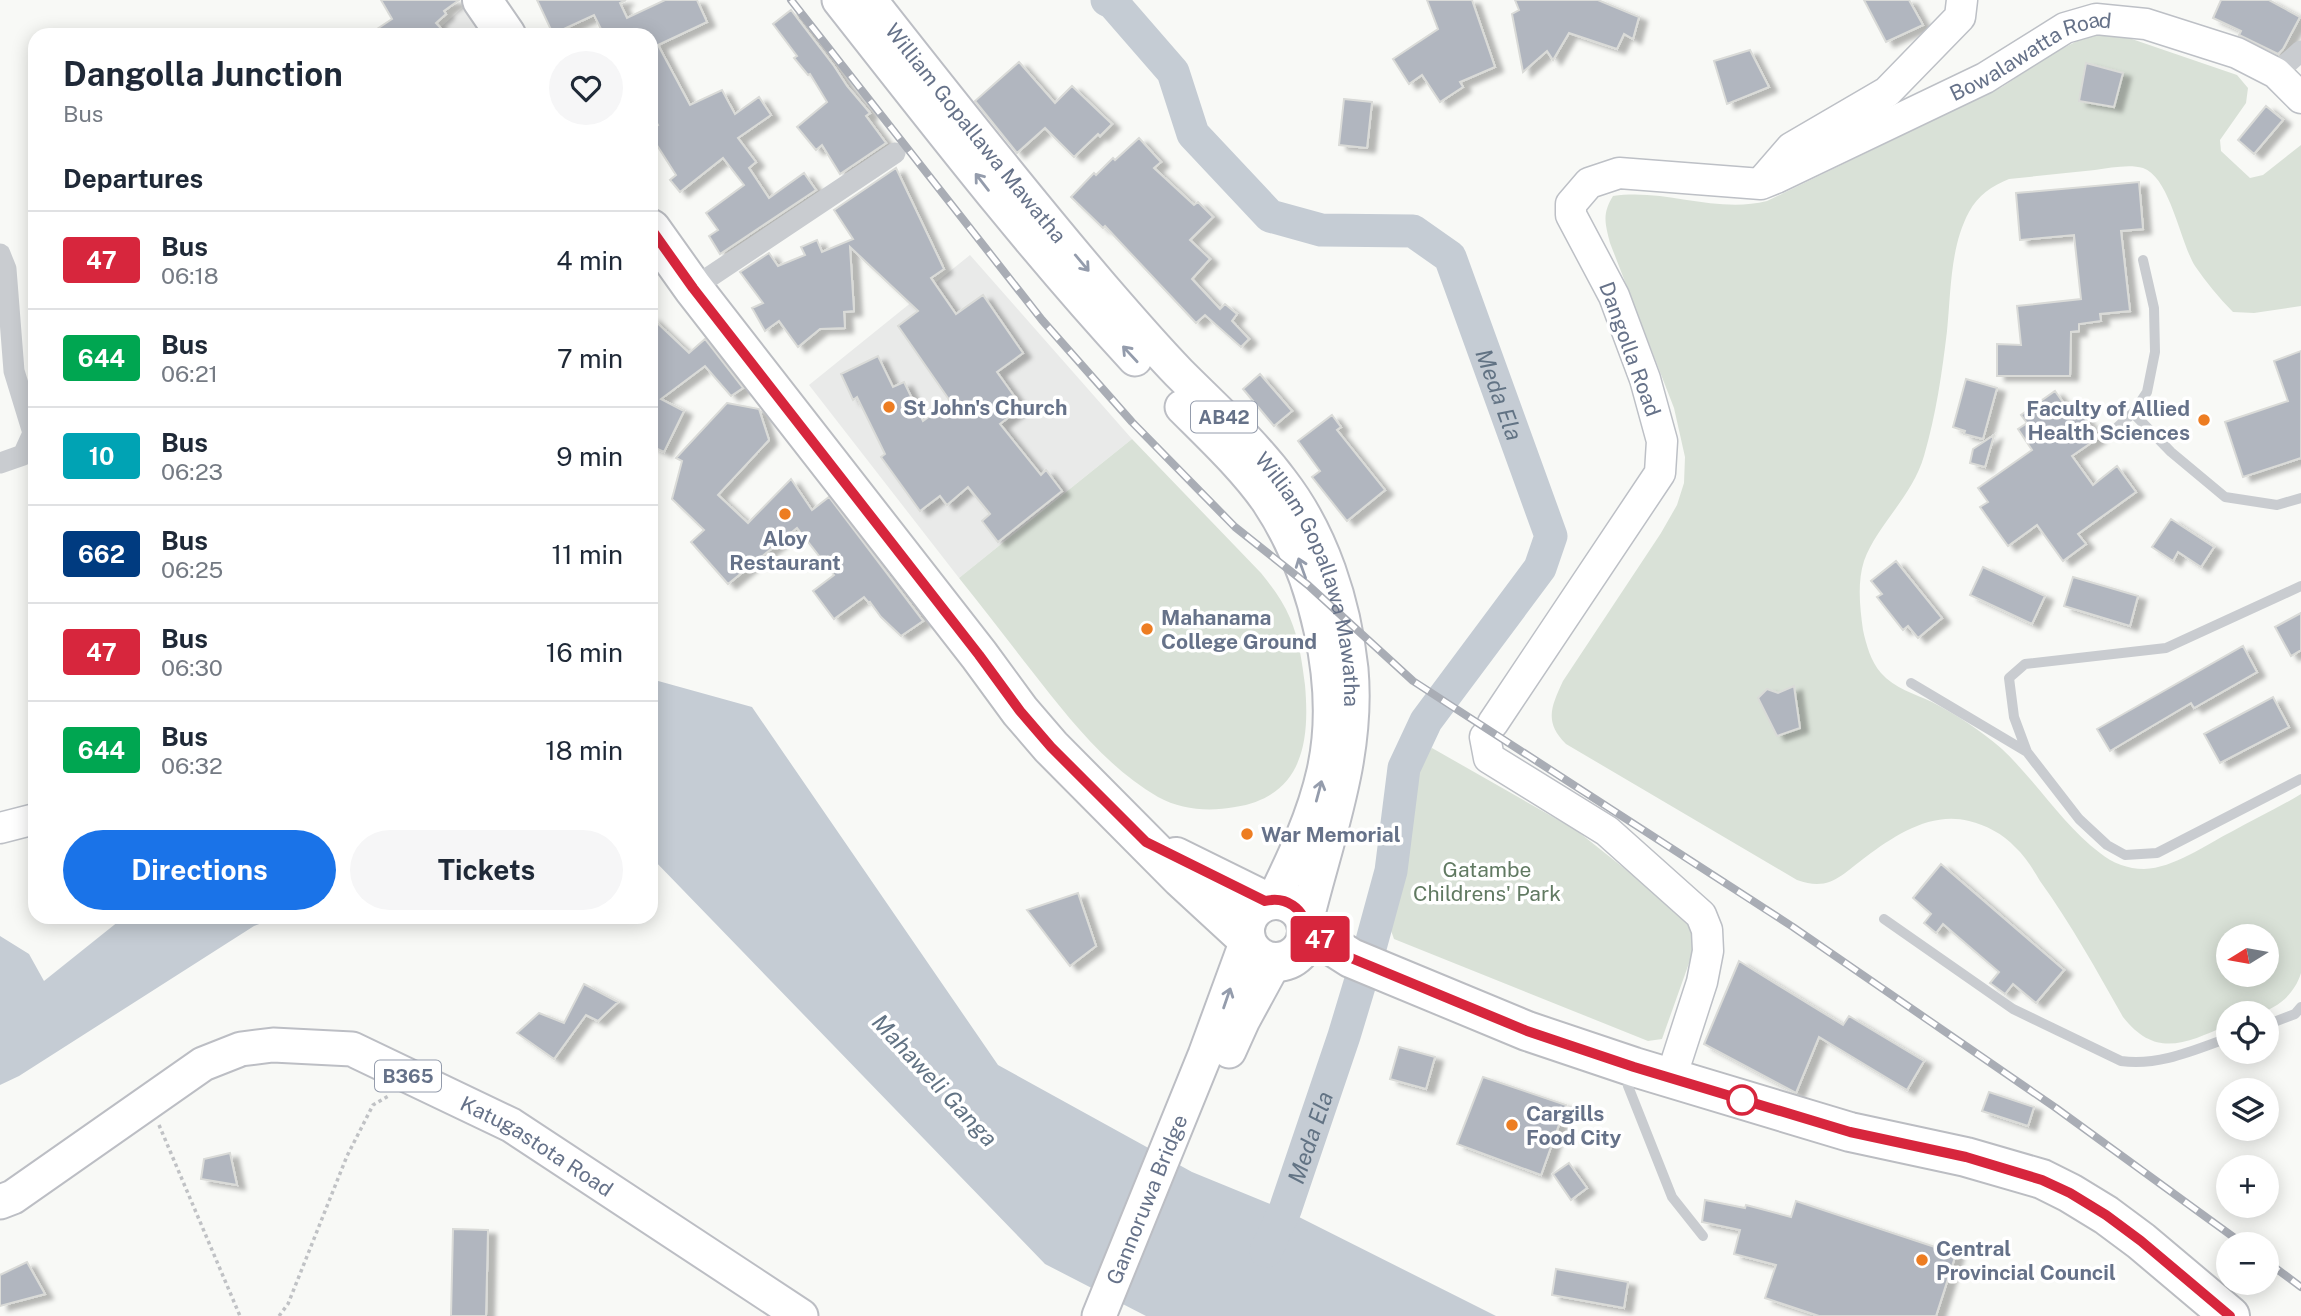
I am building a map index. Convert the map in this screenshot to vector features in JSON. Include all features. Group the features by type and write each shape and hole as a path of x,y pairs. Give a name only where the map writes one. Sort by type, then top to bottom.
{"highway":[{"path":"482,0 501,28"},
{"path":"658,239 693,288 1020,711 1094,792 1181,878 1278,942"},
{"path":"1146,842 1269,900"},
{"path":"1269,900 1255,907 1244,926 1321,961 1351,958 1527,1031 1671,1079 1850,1132 1966,1157 2042,1180 2106,1215 2230,1316"}],"main road":[{"name":"William Gopallawa Mawatha","path":"839,0 988,190 1047,260 1140,365 1247,474 1266,499 1296,551 1308,585 1324,649 1330,734 1316,802 1292,862 1269,900"},
{"name":"William Gopallawa Mawatha","path":"870,0 1029,201 1138,329 1257,451 1283,482 1311,529 1324,558 1342,616 1353,694 1345,776 1278,942 1222,1012 1203,1088"},
{"name":"Katugastota Road","path":"0,1202 13,1197 203,1064 242,1049 273,1045 352,1049 511,1125 801,1316"},
{"name":"Gannoruwa Bridge","path":"1099,1316 1203,1088"},
{"name":"Gannoruwa Bridge","path":"1121,1316 1203,1088"}],"street":[{"path":"1761,184 1791,148 1887,92 1960,17 1962,0"},
{"name":"Bowalawatta Road","path":"1761,184 1985,78 2065,28 2096,19 2146,24 2238,53 2276,73 2301,98"},
{"path":"2276,73 2301,51"},
{"path":"693,288 895,153"},
{"name":"Dangolla Road","path":"1671,1079 1702,982 1708,951 1707,930 1701,915 1607,831 1489,758 1489,730 1660,473 1662,440 1645,379 1614,296 1571,215 1571,204 1588,183 1619,173 1761,184"},
{"path":"0,254 6,269 14,371 28,417"},
{"path":"0,463 23,455 28,444"},
{"path":"0,828 28,821"}],"lane":[{"path":"2112,432 2133,412 2147,392 2155,352 2154,308 2143,260"},
{"path":"2133,412 2171,452 2225,497 2277,505 2301,498"},
{"path":"2301,586 2166,648 2025,664 2009,678 2014,717 2026,752 2079,820 2107,845 2125,855 2157,853 2301,779"},
{"path":"1911,683 2026,752"},
{"path":"1884,919 2013,1009 2121,1061 2140,1064 2167,1060 2216,1042"},
{"path":"2279,1020 2295,1014 2301,1007"},
{"path":"1634,1067 1629,1086 1672,1197 1703,1236"}],"path":[{"path":"279,1316 288,1304 347,1156 373,1105 416,1080"},
{"path":"149,1101 240,1316"}],"shaded area":[{"path":"469,2 488,28 440,28"},
{"path":"970,255 1132,439 959,578 809,385"}],"green space":[{"path":"2101,34 2123,36 2237,75 2248,88 2246,103 2220,140 2221,151 2250,178 2263,175 2301,145 2301,306 2254,313 2233,312 2195,266 2167,197 2152,174 2143,168 2119,167 2009,179 1991,188 1973,206 1958,240 1952,270 1941,378 1919,471 1877,535 1864,561 1860,587 1863,630 1869,653 1877,669 1886,678 1898,687 1950,712 1994,742 2087,842 2120,865 2144,869 2167,865 2301,794 2301,973 2295,987 2279,1003 2279,1001 2216,1001 2216,1030 2172,1044 2147,1038 2123,1017 2073,931 2029,863 2010,842 1994,831 1955,819 1928,822 1890,840 1835,880 1808,883 1797,880 1566,744 1552,721 1555,699 1563,681 1661,533 1677,505 1684,483 1685,457 1674,408 1608,236 1606,214 1613,196 1652,195 1729,205 1767,201 2002,87 2077,41"},
{"name":"Mahanama College Ground","path":"1132,439 1261,573 1281,600 1293,626 1305,685 1306,727 1303,746 1288,779 1258,801 1225,809 1196,809 1176,805 1139,785 1088,740 959,578"},
{"name":"Gatambe Childrens' Park","path":"1432,748 1576,830 1688,919 1699,935 1662,1039 1648,1041 1394,939 1389,925 1418,756"}],"water":[{"name":"Mahaweli Ganga","path":"658,681 752,707 998,1065 1192,1172 1285,1210 1496,1316 1146,1316 1045,1264 658,864"},
{"path":"115,924 259,924 19,1076 0,1085 0,936 29,954 44,981"}],"building":[{"path":"381,0 459,0 444,11 446,14 436,23 441,28 378,28 392,19"},
{"path":"537,0 626,0 620,3 627,18 665,0 697,0 707,22 658,45 658,28 600,28 594,15 566,28 550,28"},
{"path":"1427,0 1472,0 1495,67 1460,82 1463,87 1440,102 1422,75 1409,84 1393,59 1438,29"},
{"path":"1515,0 1598,0 1639,17 1633,39 1624,34 1617,49 1569,33 1553,60 1547,51 1523,72 1512,14 1519,10"},
{"path":"1864,0 1909,0 1923,25 1886,42"},
{"path":"2221,0 2269,0 2300,17 2278,54 2239,35 2241,31 2213,18"},
{"path":"791,10 870,113 866,116 886,143 840,174 822,145 816,150 797,127 827,102 773,24"},
{"path":"658,45 690,105 722,90 735,114 759,97 771,115 738,138 756,162 749,168 769,198 804,173 816,190 720,254 709,236 718,230 706,213 744,185 723,158 680,192 670,180 676,175 658,147"},
{"path":"1750,50 1769,87 1727,104 1714,61"},
{"path":"1019,62 1055,103 1072,86 1112,124 1074,157 1045,128 1017,153 975,101"},
{"path":"2086,63 2123,73 2114,107 2079,101"},
{"path":"1344,99 1372,102 1367,148 1339,145"},
{"path":"2266,106 2283,120 2254,154 2238,140"},
{"path":"1139,138 1161,162 1154,168 1194,205 1198,202 1213,217 1190,240 1210,259 1192,279 1220,309 1225,304 1237,314 1232,321 1249,339 1241,347 1205,315 1196,323 1105,226 1103,228 1071,197 1094,173 1096,175"},
{"path":"896,168 944,269 931,278 956,314 983,295 1023,353 997,372 1022,407 1000,424 1041,475 1046,470 1062,491 998,542 982,521 990,514 968,487 947,505 940,496 920,511 881,457 885,454 857,397 853,400 841,374 878,356 893,387 904,382 923,421 950,401 898,326 918,311 850,247 854,311 844,312 845,328 820,329 798,347 779,321 765,331 752,308 763,303 740,272 769,253 778,266 805,255 801,247 817,240 822,252 853,239 834,210"},
{"path":"2139,182 2143,229 2121,231 2130,311 2100,314 2101,321 2079,324 2079,331 2071,332 2070,376 1997,376 1997,344 2021,345 2017,306 2081,299 2074,235 2020,240 2016,193"},
{"path":"658,324 689,353 705,339 743,388 731,396 705,366 661,399 684,411 664,452 658,449"},
{"path":"2301,351 2301,458 2243,477 2225,422 2288,401 2274,361"},
{"path":"1260,374 1292,411 1274,426 1243,389"},
{"path":"1966,379 1997,388 1983,439 1964,434 1965,431 1953,427"},
{"path":"2055,391 2075,419 2082,414 2098,438 2072,456 2093,485 2117,466 2136,492 2078,534 2086,544 2063,561 2037,525 2008,546 1980,507 1988,502 1978,488 2032,450 2018,429 2027,423 2021,415"},
{"path":"727,403 759,409 769,440 718,495 748,523 791,479 812,510 829,497 923,621 901,636 864,597 834,619 813,591 834,575 797,528 728,584 691,542 704,530 672,499 682,461 676,458"},
{"path":"1332,415 1341,427 1337,430 1385,490 1347,521 1312,477 1320,471 1298,441"},
{"path":"1994,435 1985,467 1970,463 1973,449"},
{"path":"2171,519 2214,547 2201,567 2178,552 2173,561 2152,547"},
{"path":"1896,561 1942,618 1918,638 1908,626 1903,630 1877,597 1882,594 1871,581"},
{"path":"1983,567 2045,596 2032,624 1970,595"},
{"path":"2073,577 2138,596 2130,626 2064,606"},
{"path":"2301,613 2301,650 2291,656 2275,627"},
{"path":"2243,646 2257,672 2194,708 2191,703 2110,751 2097,729"},
{"path":"1794,686 1800,728 1777,736 1758,698 1767,689 1778,693"},
{"path":"2273,697 2289,727 2220,763 2204,734"},
{"path":"1941,864 2064,970 2036,1003 2013,984 2005,994 1990,983 1999,972 1943,924 1936,933 1924,923 1931,914 1913,898"},
{"path":"1078,893 1096,946 1070,966 1027,910"},
{"path":"1739,961 1843,1025 1849,1016 1924,1061 1907,1090 1819,1037 1796,1093 1704,1044"},
{"path":"584,984 618,1002 598,1021 586,1015 554,1059 517,1033 539,1013 564,1023"},
{"path":"1399,1047 1435,1057 1426,1089 1390,1079"},
{"name":"Cargills Food City","path":"1483,1077 1566,1105 1541,1175 1457,1144"},
{"path":"1989,1092 2034,1107 2028,1126 1982,1111"},
{"path":"230,1153 237,1185 201,1179 204,1159"},
{"path":"1569,1163 1587,1188 1571,1200 1553,1174"},
{"name":"Central Provincial Council","path":"1705,1200 1745,1208 1746,1205 1791,1217 1796,1201 1956,1254 1936,1316 1819,1316 1765,1298 1776,1265 1734,1254 1740,1230 1702,1222"},
{"path":"453,1229 488,1230 486,1316 451,1316"},
{"path":"27,1262 45,1294 0,1306 0,1275"},
{"path":"1556,1269 1628,1282 1624,1308 1552,1295"}],"waterway":[{"name":"Meda Ela","path":"1107,0 1113,3 1173,72 1193,134 1270,216 1321,230 1413,231 1450,257 1551,536 1540,568 1426,721 1404,768 1391,871 1370,948"},
{"name":"Meda Ela","path":"1266,1251 1285,1210 1360,983"}],"railway":[{"path":"791,0 1042,320 1132,422 1235,527 1308,585 1413,681 1793,927 2056,1108 2226,1232"},
{"path":"2279,1271 2301,1287"}],"bus line":[{"name":"47","path":"658,239 693,288 1020,711 1094,792 1146,842 1265,901 1274,899 1288,902 1299,910 1307,930 1351,958 1527,1031 1634,1067 1850,1132 1966,1157 2042,1180 2106,1215 2230,1316"}],"place":[{"name":"St John's Church","path":"889,407"},
{"name":"Faculty of Allied Health Sciences","path":"2204,420"},
{"name":"Aloy Restaurant","path":"785,514"},
{"name":"Mahanama College Ground","path":"1147,629"},
{"name":"War Memorial","path":"1247,834"},
{"name":"Cargills Food City","path":"1512,1125"},
{"name":"Central Provincial Council","path":"1922,1260"}]}
